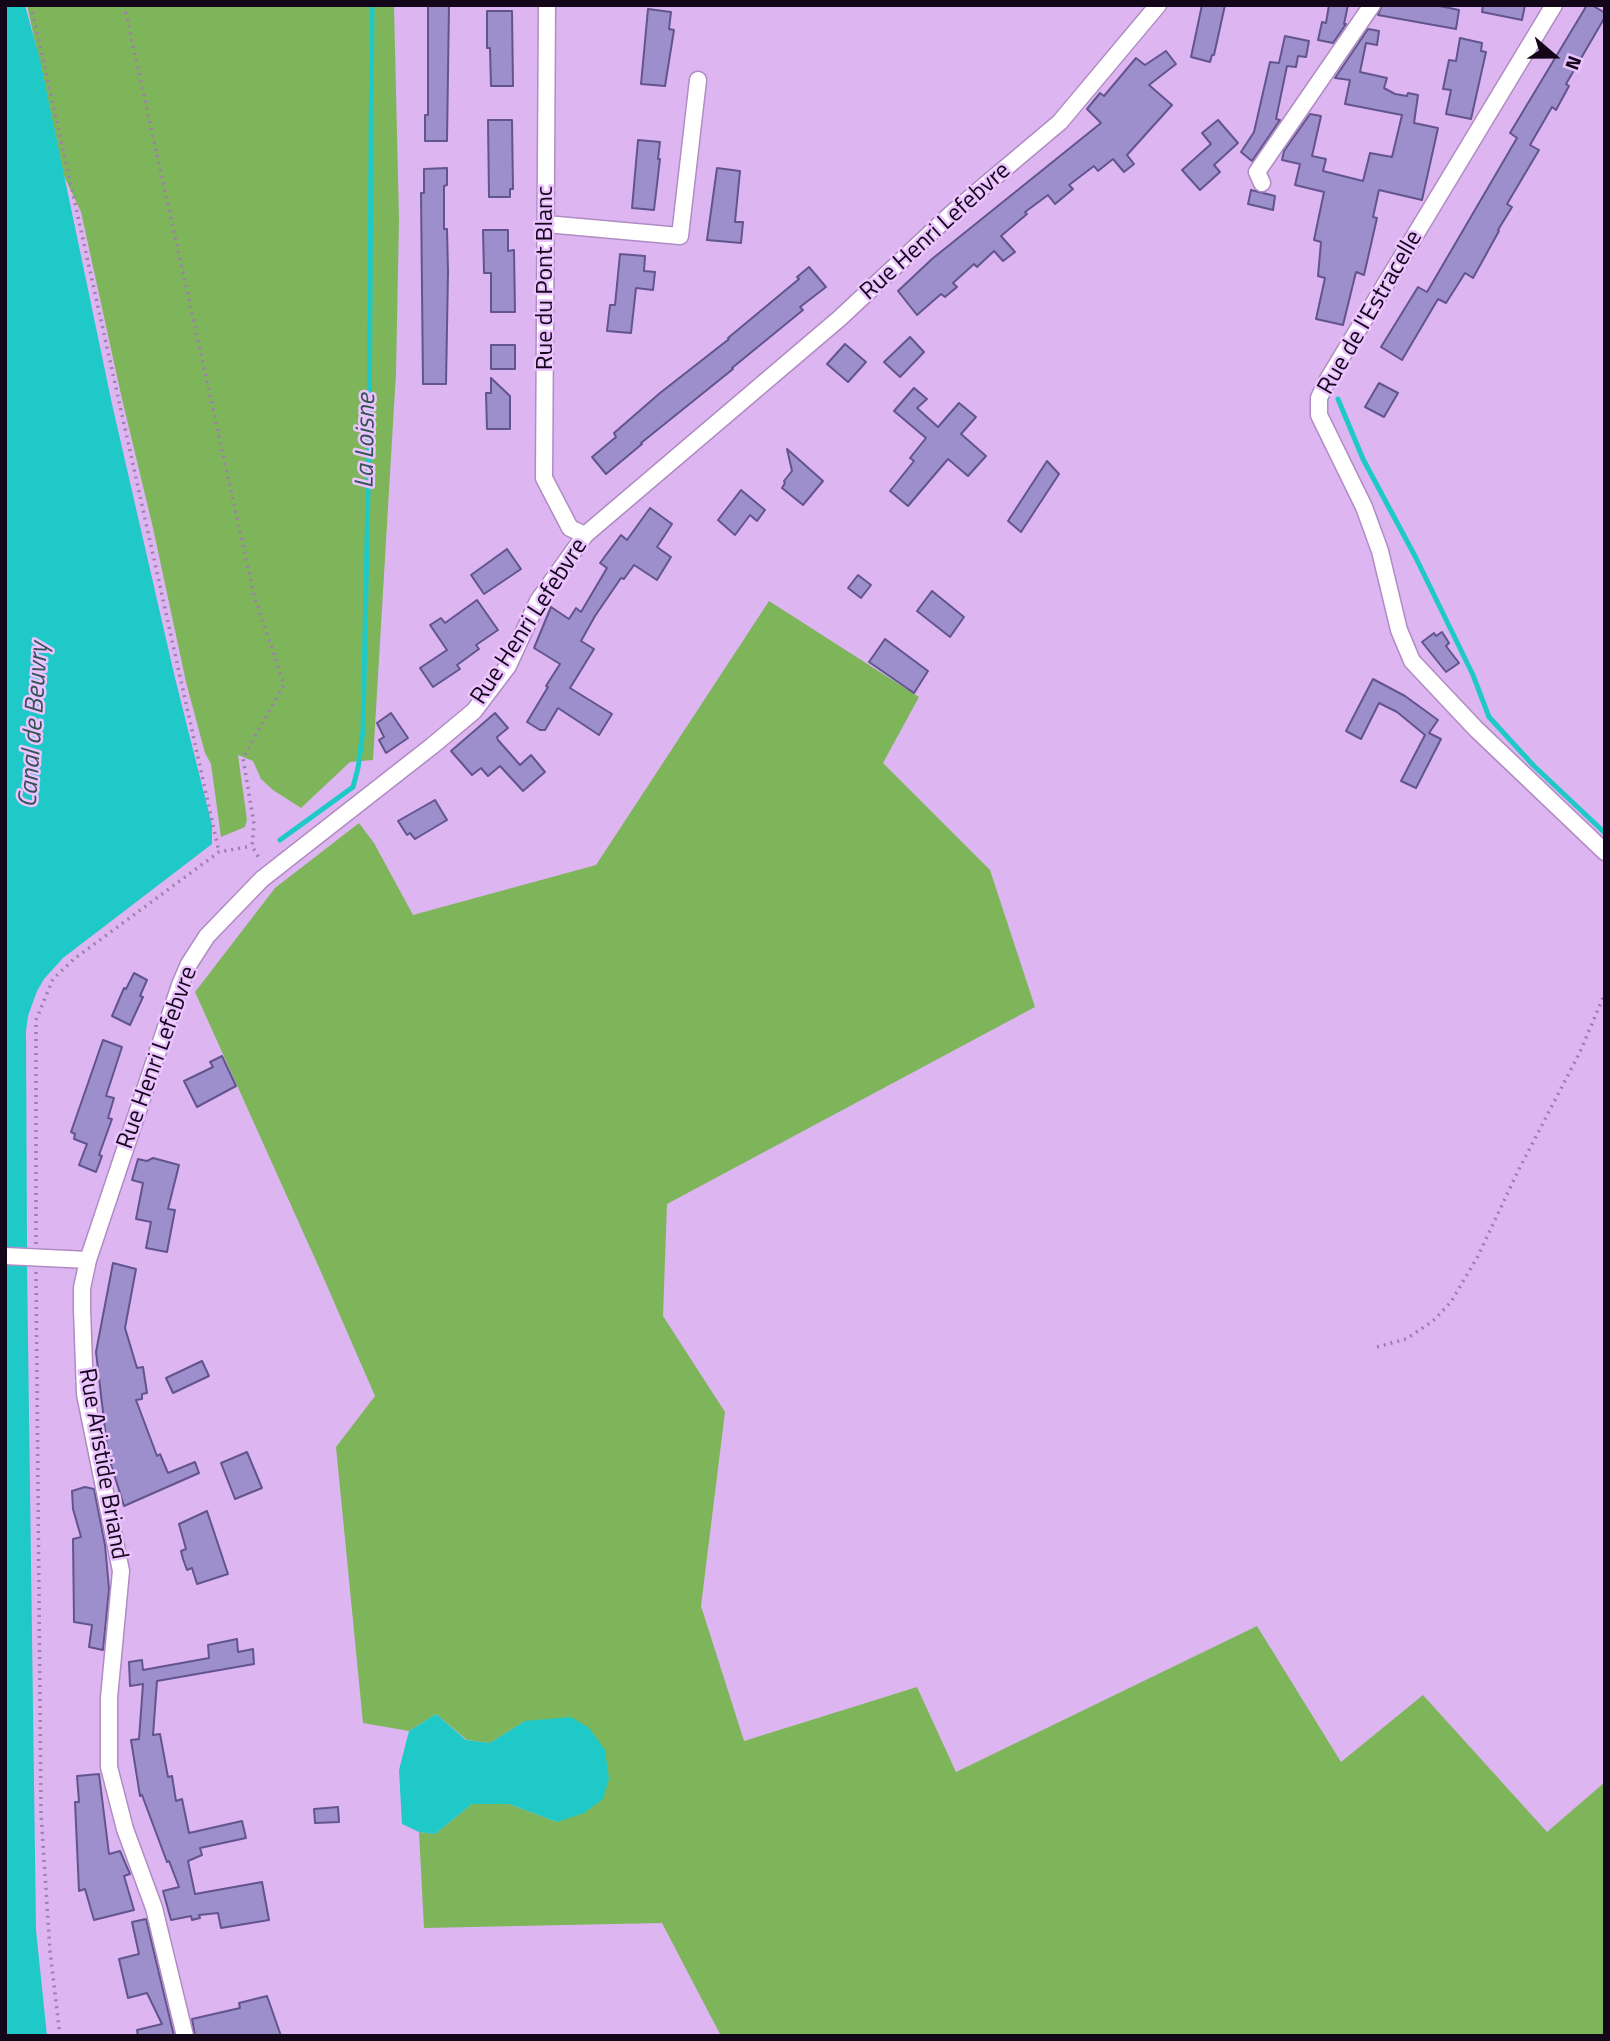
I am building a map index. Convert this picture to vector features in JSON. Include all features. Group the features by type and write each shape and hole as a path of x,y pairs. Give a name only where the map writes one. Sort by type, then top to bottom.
{"street":[{"name":"Rue du Pont Blanc","path":"547,5 544,478 570,528 585,535"},
{"name":"Rue Henri Lefebvre","path":"88,1260 180,985 189,964 207,936 233,907 268,875 474,711 508,666 538,601 585,535 831,326 951,214 1060,122 1158,5"},
{"path":"1262,183 1257,172 1372,5"},
{"name":"Rue de l'Estracelle","path":"1555,5 1327,381 1319,398 1319,415 1364,507 1380,551 1399,630 1412,661 1476,729 1605,852"},
{"path":"546,224 680,236 698,80"},
{"path":"21,1256 88,1260"},
{"name":"Rue Aristide Briand","path":"88,1260 82,1288 85,1394 121,1571 109,1698 109,1767 125,1829 154,1908 185,2036"}],"path":[{"path":"31,5 219,852"},
{"path":"124,5 254,595 284,685 243,758 254,824 252,846 268,875"},
{"path":"60,2036 50,1951 41,1813 21,1256 36,1020 53,979 74,959 219,852 252,846"},
{"path":"1377,1347 1406,1339 1433,1321 1451,1302 1478,1256 1518,1171 1580,1052 1605,993"}],"shaded area":[{"path":"27,5 394,5 399,220 396,373 373,760 350,762 301,808 261,779 253,761 238,755 247,820 245,827 221,837 211,764 205,753 186,682 81,212 64,176"},
{"path":"769,601 919,697 883,763 990,870 1035,1007 667,1204 663,1316 725,1412 701,1606 744,1741 917,1687 956,1772 1257,1626 1341,1762 1423,1695 1547,1832 1605,1782 1605,2036 721,2036 662,1923 424,1928 419,1832 435,1834 472,1804 509,1804 557,1822 525,1721 490,1743 467,1740 436,1714 409,1731 363,1723 336,1447 375,1396 195,992 275,888 359,823 374,843 413,915 596,865"}],"water":[{"name":"Canal de Beuvry","path":"5,5 25,5 40,60 112,404 212,825 212,844 63,958 44,979 28,1016 27,1248 18,1247 18,1266 27,1266 36,1930 47,2036 5,2034"},
{"path":"436,1714 466,1740 490,1743 525,1721 571,1717 589,1728 605,1750 609,1779 603,1799 584,1813 557,1822 509,1804 472,1804 435,1834 419,1832 402,1824 399,1770 409,1731"}],"building":[{"path":"428,5 449,5 447,141 425,141 425,115 428,115"},
{"path":"1202,5 1225,5 1210,62 1191,57"},
{"path":"1329,5 1348,5 1346,24 1333,43 1318,40 1322,22 1326,23"},
{"path":"1382,5 1435,5 1459,10 1456,29 1378,15"},
{"path":"1483,5 1525,5 1522,20 1482,12"},
{"path":"1587,5 1605,13 1605,17 1566,84 1569,86 1556,110 1552,107 1530,145 1539,150 1507,204 1512,207 1473,278 1465,273 1446,303 1438,299 1402,360 1381,347 1418,287 1427,292 1517,138 1510,133"},
{"path":"648,9 671,12 669,29 674,30 665,86 641,84"},
{"path":"487,11 512,11 513,86 491,86"},
{"path":"1368,29 1379,31 1377,45 1366,43 1360,72 1387,78 1384,88 1395,94 1418,95 1414,123 1438,128 1422,200 1379,190 1373,217 1377,218 1364,275 1356,272 1343,325 1316,319 1325,278 1318,276 1321,242 1314,240 1324,192 1295,185 1300,164 1282,160 1284,151 1310,114 1321,116 1312,156 1326,159 1323,171 1363,181 1370,153 1392,157 1402,115 1345,104 1350,80 1335,78"},
{"path":"1285,36 1309,41 1306,57 1298,56 1296,67 1287,66 1276,119 1280,120 1252,161 1241,152 1254,132 1270,62 1279,63"},
{"path":"1460,38 1482,43 1481,51 1486,52 1471,119 1446,114 1451,90 1443,89 1449,60 1456,61"},
{"path":"1166,51 1176,64 1149,85 1172,105 1127,155 1134,164 1124,172 1113,159 1098,171 1094,166 1069,185 1073,189 1055,204 1048,195 1025,212 1027,214 1001,236 1015,252 1003,261 994,251 977,267 974,264 953,283 957,287 945,297 941,294 917,315 898,291 932,259 1101,123 1087,109 1100,93 1104,96 1136,58 1145,65"},
{"path":"488,120 512,120 513,189 510,189 510,197 489,197"},
{"path":"1218,120 1238,143 1214,165 1220,172 1200,190 1182,170 1211,144 1202,133"},
{"path":"638,140 660,142 654,210 632,208"},
{"path":"447,168 447,185 444,186 448,272 446,384 423,384 421,193 424,193 424,169"},
{"path":"717,168 740,171 735,222 743,222 741,243 707,240"},
{"path":"1251,190 1275,196 1273,210 1248,204"},
{"path":"483,230 508,230 508,251 514,250 515,312 491,312 491,273 484,273"},
{"path":"620,254 645,256 644,271 655,272 653,290 636,288 631,333 607,331 610,305 615,305"},
{"path":"809,267 826,287 800,307 803,310 606,474 592,457 616,437 614,433 729,339 799,279 797,277"},
{"path":"910,337 924,352 900,377 884,362"},
{"path":"845,344 866,362 848,382 827,364"},
{"path":"491,345 515,345 515,369 491,369"},
{"path":"491,378 510,396 510,429 487,429 486,393 491,393"},
{"path":"1379,383 1398,393 1384,417 1365,407"},
{"path":"914,388 927,399 917,408 938,427 959,403 976,417 961,434 986,456 968,476 948,459 908,506 890,491 914,461 910,458 926,438 894,411"},
{"path":"787,449 823,481 803,505 782,488 792,471"},
{"path":"1047,461 1059,474 1021,532 1008,521"},
{"path":"741,490 765,510 757,521 750,515 735,535 718,520"},
{"path":"650,508 672,524 657,547 671,557 657,580 634,565 624,579 621,578 581,641 594,649 570,688 612,714 599,735 558,708 545,730 540,730 527,722 560,664 534,648 551,607 569,619 576,608 581,612 607,568 600,563 621,535 627,540"},
{"path":"507,549 521,569 484,594 471,575"},
{"path":"858,575 871,585 861,598 848,588"},
{"path":"932,591 964,617 950,637 917,611"},
{"path":"477,600 498,630 476,645 479,649 457,665 460,669 433,687 420,668 447,650 430,625 441,618 445,623"},
{"path":"1442,632 1449,643 1446,646 1459,663 1446,672 1422,642 1434,633 1436,636"},
{"path":"885,639 928,671 914,693 869,662"},
{"path":"1373,679 1405,696 1438,720 1429,733 1441,739 1416,788 1401,781 1425,735 1397,712 1379,703 1361,739 1346,731"},
{"path":"391,713 408,738 386,753 379,740 384,737 377,723"},
{"path":"495,713 508,728 497,737 498,740 520,765 531,755 545,772 523,791 500,766 488,776 481,768 472,775 451,751"},
{"path":"435,800 447,820 415,839 410,833 407,835 398,821"},
{"path":"134,973 147,980 140,996 143,997 130,1025 112,1016"},
{"path":"103,1040 122,1047 106,1096 114,1098 108,1118 112,1119 96,1172 79,1165 87,1144 74,1139 75,1134 71,1132"},
{"path":"222,1056 236,1086 197,1107 184,1081 213,1067 210,1062"},
{"path":"153,1158 179,1165 168,1209 175,1210 167,1252 146,1248 151,1222 136,1219 143,1183 132,1180 138,1159 147,1161"},
{"path":"113,1263 136,1269 125,1328 137,1368 143,1367 147,1393 142,1394 142,1399 136,1400 157,1456 160,1454 168,1473 195,1462 199,1473 124,1506 108,1455 96,1352"},
{"path":"202,1361 209,1376 173,1393 166,1378"},
{"path":"247,1452 262,1488 235,1499 221,1463"},
{"path":"85,1487 94,1489 105,1545 109,1589 103,1650 89,1647 92,1625 74,1622 73,1539 81,1537 73,1509 72,1491"},
{"path":"207,1511 228,1574 197,1584 192,1568 187,1570 183,1559 181,1551 186,1549 179,1524"},
{"path":"237,1639 238,1652 253,1649 254,1664 157,1681 153,1735 160,1734 168,1777 172,1776 176,1801 182,1799 189,1833 242,1821 246,1838 200,1848 202,1855 188,1861 195,1894 262,1882 269,1920 221,1928 218,1913 199,1915 200,1918 192,1920 191,1916 171,1920 163,1891 179,1887 142,1795 140,1796 131,1740 139,1739 143,1684 130,1686 129,1662 142,1660 143,1670 209,1658 208,1645"},
{"path":"99,1774 109,1854 120,1851 130,1874 124,1876 134,1910 94,1920 85,1889 79,1891 75,1802 79,1802 77,1776"},
{"path":"338,1807 339,1822 315,1823 314,1809"},
{"path":"146,1919 174,2036 138,2036 137,2030 162,2024 147,1993 128,1998 119,1959 139,1954 132,1922"},
{"path":"267,1996 281,2036 195,2036 192,2019 240,2008 239,2003"}],"waterway":[{"name":"La Loisne","path":"280,840 353,787 363,731 369,444 372,5"},
{"path":"1338,399 1363,459 1416,558 1473,675 1489,717 1533,765 1605,833"}]}
